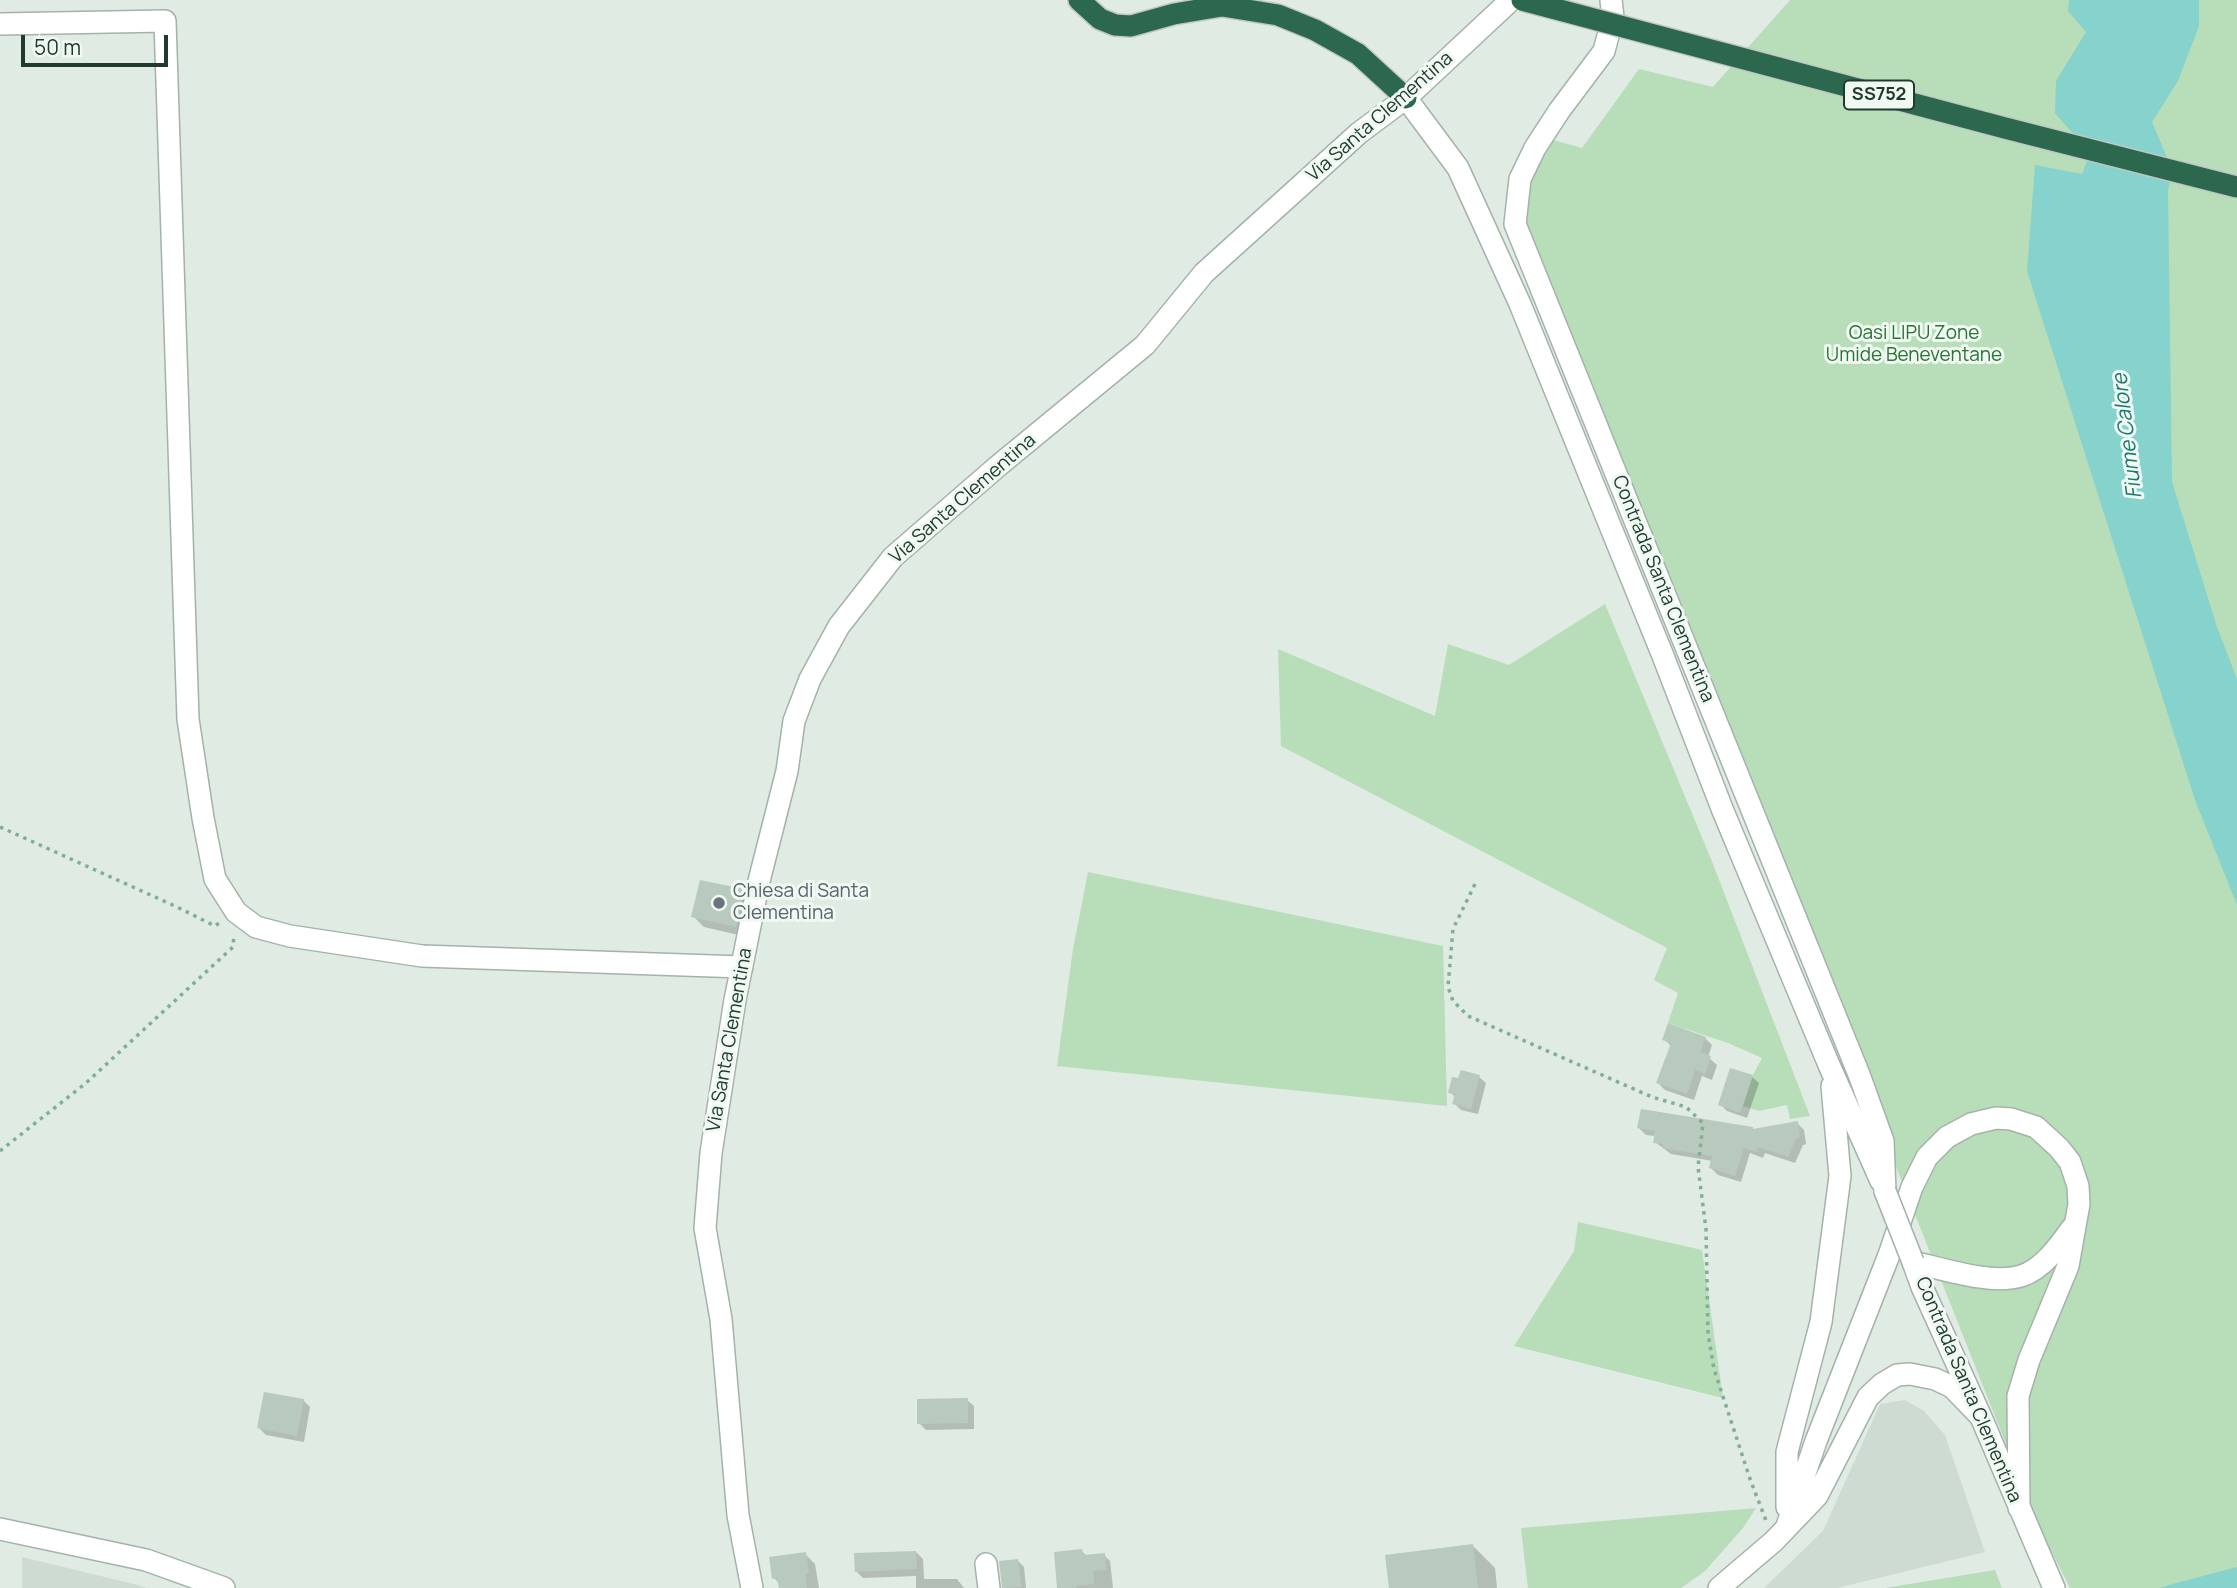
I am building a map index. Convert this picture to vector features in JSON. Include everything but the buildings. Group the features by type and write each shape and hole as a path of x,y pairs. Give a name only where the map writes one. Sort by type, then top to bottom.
{"highway":[{"name":"SS752","path":"1522,0 2237,187"},
{"path":"1086,4 1100,19 1115,25 1131,26 1174,14 1222,6 1278,15 1315,30 1358,54 1406,98"}],"street":[{"name":"Via Santa Clementina","path":"752,1588 738,1515 721,1319 705,1228 711,1153 742,967 759,881 788,771 794,721 810,680 839,626 893,557 1145,345 1204,273 1359,133 1406,98 1511,0"},
{"name":"Contrada Santa Clementina","path":"1611,0 1613,17 1604,51 1535,148 1520,179 1515,224 1860,1077 1883,1141 1885,1191"},
{"path":"0,24 165,21 188,719 202,818 215,879 236,912 256,927 290,936 422,956 742,967"},
{"name":"Contrada Santa Clementina","path":"1406,98 1458,168 1520,304 1723,811 1829,1065 1885,1191 1922,1287 2054,1588"},
{"path":"1780,1533 1787,1451 1821,1322 1840,1176 1829,1065"},
{"path":"1780,1533 1889,1255 1912,1187 1927,1157 1947,1137 1971,1124 1996,1118 2011,1119 2036,1127 2070,1162 2078,1186 2079,1204 2068,1266 2029,1360 2018,1396 2019,1508"},
{"path":"1913,1262 2001,1279 2024,1276 2053,1254 2077,1220"},
{"path":"1719,1588 1816,1496 1868,1397 1882,1384 1897,1376 1910,1374 1935,1379 1952,1387 1981,1417"},
{"path":"0,1528 146,1560 224,1588"},
{"path":"986,1564 989,1588"}],"path":[{"path":"0,827 177,906 215,926 236,912"},
{"path":"1475,884 1453,929 1448,987 1453,1001 1468,1016 1652,1097 1686,1107 1703,1123 1698,1167 1706,1229 1708,1334 1714,1368 1750,1479 1780,1533"},
{"path":"0,1152 86,1083 233,947 236,912"}],"shaded area":[{"path":"1905,1400 1924,1411 1945,1435 1985,1552 1837,1588 1764,1588 1823,1531 1880,1404"},
{"path":"22,1557 138,1585 147,1588 22,1588"}],"green space":[{"name":"Oasi LIPU Zone Umide Beneventane","path":"1790,0 2237,0 2237,1588 2070,1588 2039,1527 1665,585 1518,234 1521,190 1550,139 1582,148 1639,69 1713,87"},
{"path":"1605,604 1713,864 1810,1116 1790,1119 1787,1105 1759,1111 1743,1106 1753,1075 1762,1058 1728,1043 1668,1023 1678,993 1654,980 1667,948 1281,746 1278,649 1435,716 1448,644 1509,665"},
{"path":"1088,872 1443,946 1447,1106 1057,1066 1073,949"},
{"path":"1578,1222 1702,1250 1723,1398 1514,1346 1574,1251"},
{"path":"1756,1508 1743,1528 1705,1571 1681,1588 1528,1588 1521,1528"},
{"path":"1995,1570 2002,1588 1885,1588"}],"water":[{"name":"Fiume Calore","path":"2069,0 2199,0 2199,26 2178,81 2152,122 2173,172 2168,190 2172,482 2217,627 2237,679 2237,905 2195,800 2027,271 2035,165 2082,174 2090,153 2055,113 2056,81 2086,32 2068,11"},
{"path":"2237,1567 2237,1588 2159,1588 2169,1585"}],"place":[{"name":"Chiesa di Santa Clementina","path":"719,903"}]}
